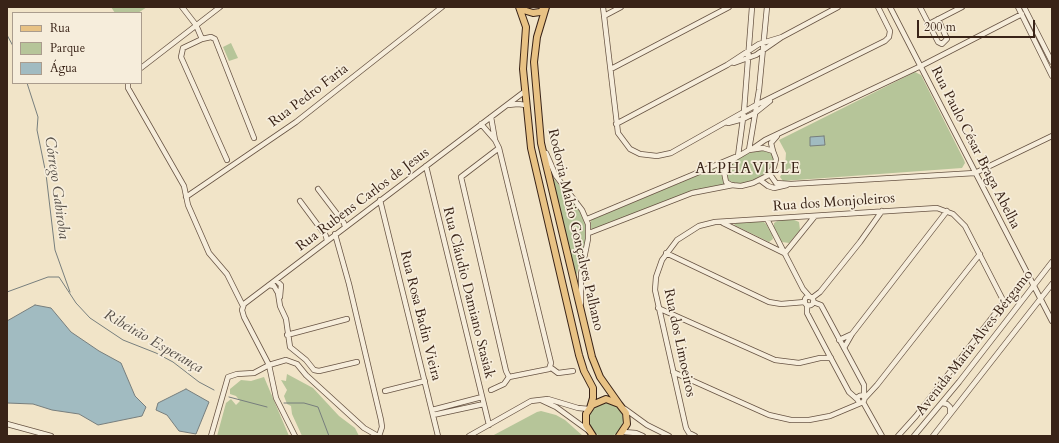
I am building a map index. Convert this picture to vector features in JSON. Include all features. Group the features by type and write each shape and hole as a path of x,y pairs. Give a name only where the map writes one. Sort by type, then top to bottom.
{"main road":[{"path":"519,7 527,13 540,12 546,7"},
{"path":"519,7 526,27 523,58 524,92 534,164 575,340 582,365 593,388 593,398 585,421 591,434"},
{"name":"Rodovia Mabio Gonçalves Palhano","path":"546,7 538,37 534,62 541,143 596,369 606,386 621,405"},
{"path":"524,92 529,108 534,112 538,111"},
{"path":"589,408 602,400 609,400 621,405 627,420 621,434"}],"street":[{"path":"142,67 220,7"},
{"name":"Rua Pedro Faria","path":"186,197 296,122 442,7"},
{"path":"603,7 618,132 630,149 640,154 652,156 664,156 744,111 775,97 885,41 889,37 890,31 878,7"},
{"path":"604,16 621,7"},
{"path":"611,69 730,7"},
{"path":"736,186 726,182 724,174 728,164 736,156 743,119 752,7"},
{"path":"750,150 767,7"},
{"path":"727,65 748,58 782,37 838,7"},
{"name":"Rua Paulo César Braga Abelha","path":"890,7 1052,321"},
{"path":"920,7 939,44 944,44 947,38 938,19"},
{"path":"929,24 962,7"},
{"path":"1018,7 1052,76"},
{"path":"1024,7 1050,53 1052,62"},
{"path":"183,9 196,27"},
{"path":"183,9 191,18 202,39"},
{"path":"586,219 636,200 750,150 765,140 921,66 1022,14"},
{"path":"191,18 206,18"},
{"path":"227,160 181,57 183,48 202,39 211,37 215,40 254,138"},
{"path":"616,124 727,65 752,48 764,42 782,37"},
{"path":"128,84 128,88 184,186 195,224 209,253 227,274 243,306 244,317 269,365 276,398 295,436"},
{"name":"Rua Rubens Carlos de Jesus","path":"243,306 246,302 335,234 524,92"},
{"path":"722,124 743,119 775,97"},
{"path":"506,105 526,105"},
{"path":"491,117 495,140"},
{"path":"481,124 495,140 499,148 551,363 550,367"},
{"path":"589,233 692,193 736,186 760,180 769,173 776,162 771,146 772,141 779,134"},
{"path":"769,173 776,183 791,184 975,173 1052,136"},
{"path":"541,143 556,176 578,204 586,219 589,233 580,274 581,310"},
{"path":"499,148 461,177 506,372 509,377"},
{"path":"750,150 763,148 773,151"},
{"name":"Rua Cláudio Damiano Stasiak","path":"426,166 489,425"},
{"path":"760,180 768,186 774,188 791,184"},
{"path":"318,189 344,222 345,227"},
{"name":"Rua Rosa Badin Vieira","path":"380,200 438,436"},
{"path":"300,201 326,236 327,241"},
{"name":"Rua dos Monjoleiros","path":"721,222 932,208 947,211"},
{"path":"809,301 820,292 860,242 882,211"},
{"path":"844,348 852,334 947,211 964,224 1004,302 916,416 898,436"},
{"path":"785,253 815,216"},
{"path":"767,218 809,301 807,313 827,351 849,392 862,400 882,436"},
{"path":"721,222 785,253"},
{"name":"Rua dos Limoeiros","path":"695,436 688,432 658,308 656,281 659,267 666,253 677,240 693,229 706,224 721,222"},
{"path":"211,436 228,377 237,374 254,373 269,365 286,360 294,362 306,375 364,428 378,436 382,427 381,420 349,284 335,234"},
{"path":"666,253 765,300 781,304 809,301 821,305 864,387 862,400"},
{"path":"673,372 769,415 791,420 809,420 830,416 862,400 877,386 980,254"},
{"name":"Avenida Maria Alves Bérgamo","path":"914,436 942,403 1052,262"},
{"path":"276,280 281,285 279,301"},
{"name":"Avenida Maria Alves Bérgamo","path":"933,436 1052,284"},
{"path":"269,285 276,289 286,319 287,335 291,349 305,359 315,370 357,362"},
{"path":"658,308 775,360 799,363 820,358 831,358"},
{"path":"287,335 347,319"},
{"path":"839,340 852,334"},
{"path":"820,358 827,351"},
{"path":"550,367 558,373 573,371"},
{"path":"491,390 504,384 509,377 550,367"},
{"path":"385,391 425,381"},
{"path":"432,413 482,397"},
{"path":"470,436 526,403 540,400 553,400 578,408 589,408"},
{"path":"540,400 556,407 591,434"},
{"path":"942,403 947,404 950,407 950,414"},
{"path":"432,413 484,404"},
{"path":"621,405 647,425 669,436"},
{"path":"7,424 51,436"},
{"path":"621,434 636,433 643,436"}],"green space":[{"path":"111,7 147,7 140,12 114,12"},
{"path":"231,43 238,58 229,61 223,47"},
{"path":"915,72 921,75 964,160 965,163 962,168 783,181 780,177 785,167 786,153 779,140"},
{"path":"763,150 771,153 774,159 772,166 765,174 755,180 742,184 728,180 726,172 734,161 745,154"},
{"path":"725,164 721,174 726,185 692,191 592,230 591,228 591,220"},
{"path":"551,175 579,210 585,224 586,239 576,277"},
{"path":"792,219 799,222 800,230 789,243 782,242 774,227 774,223 779,220"},
{"path":"763,221 772,235 773,239 769,242 734,225 736,223"},
{"path":"287,374 313,388 339,416 355,428 359,436 302,436 292,414 291,406 287,404 284,396 287,390 281,380 286,381"},
{"path":"264,377 289,436 217,436 226,403 231,399 236,405 240,401 236,396 230,394 230,389 241,380 251,381"},
{"path":"609,403 616,405 621,410 623,420 621,430 616,435 603,437 596,435 591,430 589,417 591,410 596,405"},
{"path":"541,411 556,415 565,420 583,436 492,436 537,412"}],"water":[{"path":"824,136 825,145 810,146 810,137"},
{"path":"35,305 51,308 71,332 99,351 121,363 135,396 146,407 142,416 98,425 79,414 52,410 33,404 7,403 7,321"},
{"path":"186,389 209,402 196,434 179,431 167,415 156,410 158,403"}],"waterway":[{"name":"Córrego Gabiroba","path":"7,35 12,44"},
{"name":"Córrego Gabiroba","path":"27,84 38,117 37,130 46,174 55,250 70,292"},
{"name":"Ribeirão Esperança","path":"7,292 48,277 59,277 76,303 90,318 123,340 156,353 173,362 199,382 214,390"},
{"name":"Ribeirão Esperança","path":"229,397 267,407"},
{"name":"Ribeirão Esperança","path":"284,403 304,403 318,407 329,436"}],"district":[{"name":"ALPHAVILLE","path":"748,170"}]}
